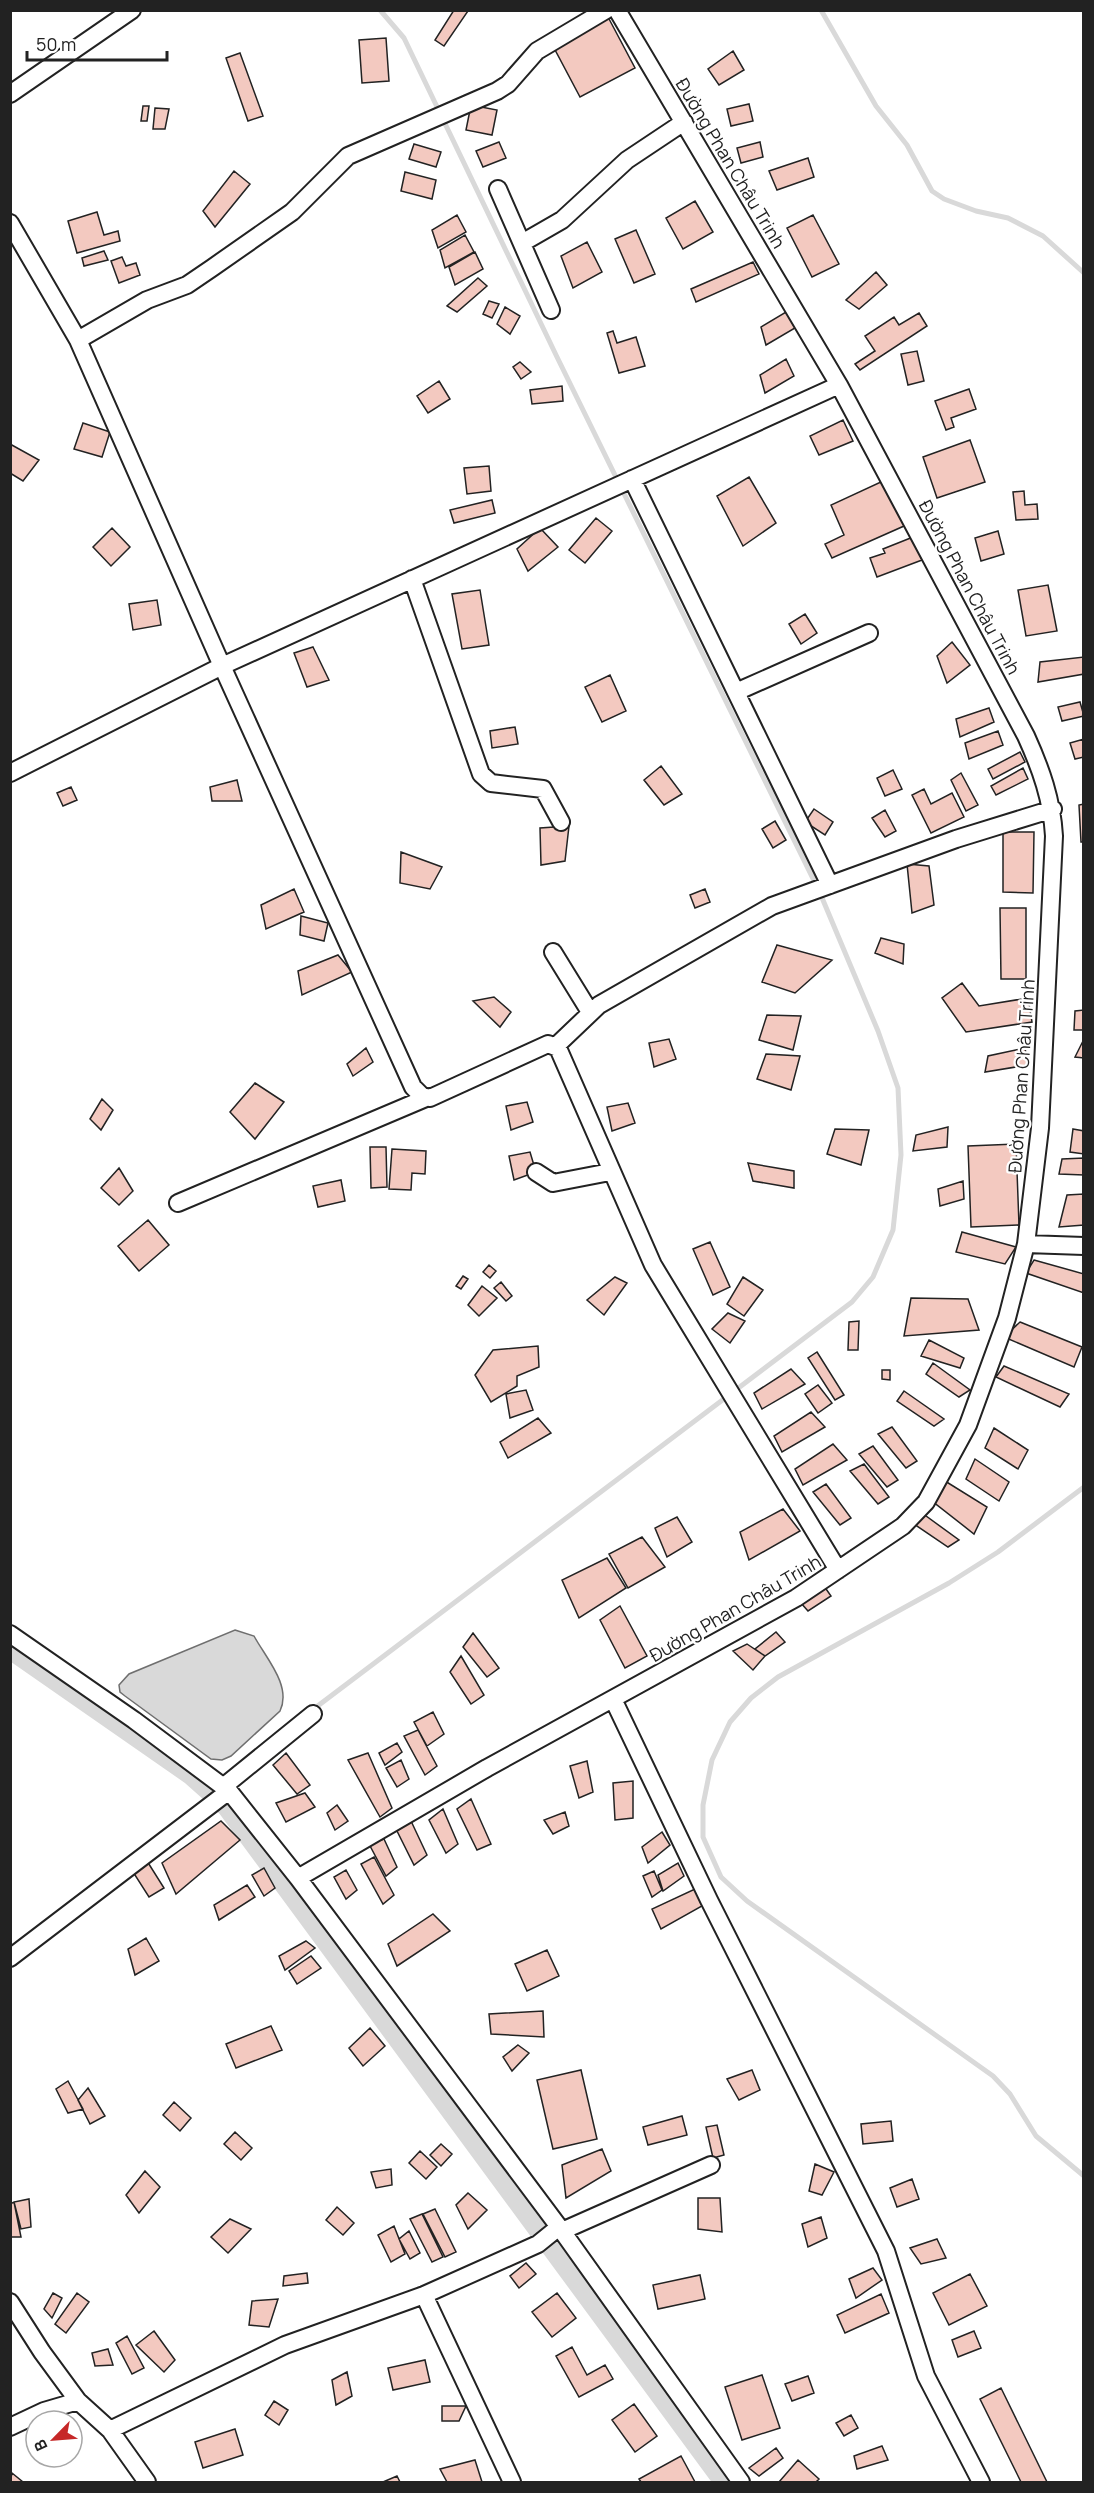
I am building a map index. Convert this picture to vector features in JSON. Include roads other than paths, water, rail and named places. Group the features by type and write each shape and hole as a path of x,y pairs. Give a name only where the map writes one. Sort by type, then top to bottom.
{"street":[{"path":"10,94 132,10"},
{"path":"78,340 147,300 187,285 204,274 292,212 348,156 497,91 508,84 537,51 606,10"},
{"name":"Đường Phan Châu Trinh","path":"298,1878 613,1699 796,1599 903,1526 926,1502 968,1425 1007,1318 1026,1244 1040,1128 1054,836 1053,809 1042,772 1026,736 839,385 617,10"},
{"path":"522,243 562,220 633,155 684,122"},
{"path":"498,189 551,310"},
{"path":"10,223 78,340 222,666 413,1087 426,1098"},
{"path":"10,773 222,666 839,385"},
{"path":"624,483 736,692 828,885"},
{"path":"412,579 481,774 491,783 543,789 549,795 561,822"},
{"path":"736,692 869,633"},
{"path":"556,1046 590,1012 729,928 772,906 956,839 1053,809"},
{"path":"553,952 590,1012"},
{"path":"178,1203 548,1044 556,1046"},
{"path":"556,1046 653,1265 838,1570"},
{"path":"536,1172 553,1183 610,1172"},
{"path":"1026,1244 1083,1246"},
{"path":"10,1634 226,1789 298,1878 561,2229 741,2482"},
{"path":"613,1699 714,1910 886,2251 927,2376 981,2482"},
{"path":"10,1958 202,1812 313,1714"},
{"path":"110,2430 285,2345 424,2295 538,2244 561,2229 711,2165"},
{"path":"424,2295 512,2482"},
{"path":"10,2302 42,2352 78,2401 110,2430 147,2482"},
{"path":"10,2427 44,2411 78,2401"}],"waterway":[{"path":"311,1711 852,1302 873,1277 893,1230 901,1155 898,1088 878,1031 820,893 557,357 404,38 380,10"},
{"path":"821,10 876,106 907,145 932,191 944,199 976,211 1008,218 1043,236 1084,273"},
{"path":"1084,1487 998,1552 949,1583 778,1677 751,1698 730,1722 712,1760 703,1805 703,1837 721,1877 747,1901 993,2076 1010,2094 1036,2136 1084,2176"},
{"path":"10,1649 191,1775 227,1807 724,2482"}]}
